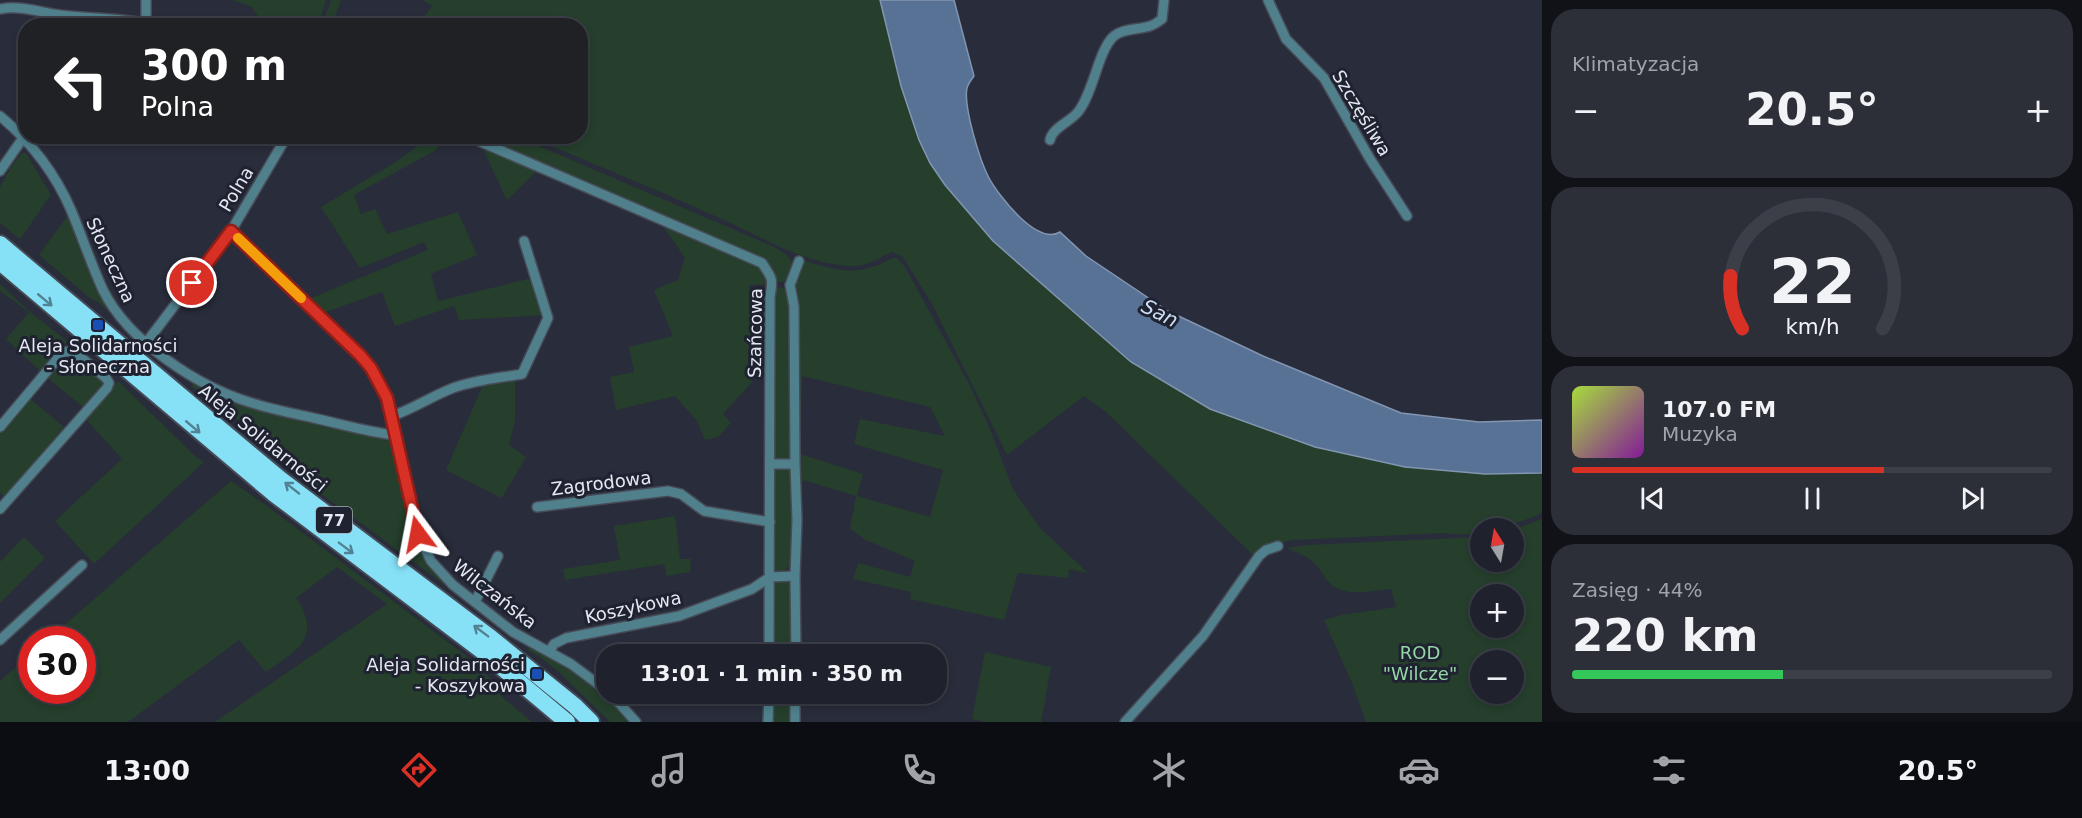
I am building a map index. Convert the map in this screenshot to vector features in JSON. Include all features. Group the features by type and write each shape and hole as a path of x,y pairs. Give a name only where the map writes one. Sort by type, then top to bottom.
{"highway":[{"name":"Aleja Solidarności","path":"0,244 280,479 491,638 591,722"},
{"name":"Aleja Solidarności","path":"0,262 273,493 481,650 565,721"}],"street":[{"path":"146,0 146,18"},
{"path":"1050,140 1051,134 1078,112 1091,88 1101,58 1113,37 1124,31 1151,26 1162,19 1164,0"},
{"name":"Szczęśliwa","path":"1268,0 1286,39 1324,78 1370,159 1407,216"},
{"path":"0,9 12,6 59,15 96,18"},
{"name":"Słoneczna","path":"0,116 18,133"},
{"path":"0,171 19,144"},
{"name":"Słoneczna","path":"29,144 61,190 103,290 127,326 146,343 197,381 251,403 394,435"},
{"name":"Polna","path":"146,343 231,231 282,144"},
{"name":"Szańcowa","path":"487,144 762,263 774,284 770,297 770,644"},
{"name":"WiIczańska","path":"231,231 360,355 379,382 392,416 394,435 418,534 431,561 442,574 513,632 582,671 596,682"},
{"path":"392,416 450,389 522,374 548,318 524,241"},
{"path":"774,284 790,285 799,261"},
{"name":"Szańcowa","path":"790,285 795,306 796,644"},
{"path":"0,427 63,352 73,351 109,383 0,509"},
{"path":"770,464 795,464"},
{"name":"Zagrodowa","path":"537,507 668,491 681,494 704,511 770,522"},
{"path":"1125,722 1203,636 1259,556 1266,550 1278,546"},
{"path":"475,602 498,556"},
{"path":"0,640 82,565"},
{"name":"Koszykowa","path":"549,652 554,644 566,638 679,616 752,589 770,577 795,576"},
{"path":"620,704 636,722"},
{"path":"768,722 769,704"},
{"path":"795,704 795,722"}],"green space":[{"path":"233,0 326,0 320,18 259,18 252,7"},
{"path":"331,0 341,0 335,18 325,18"},
{"path":"423,0 880,0 901,86 919,140 930,163 945,185 993,241 1131,362 1210,409 1315,447 1405,467 1485,474 1542,473 1542,513 1524,520 1524,518 1470,518 1470,534 1465,535 1444,533 1293,540 1276,544 1255,557 1106,412 1084,396 1007,455 933,306 903,257 891,252 877,260 853,266 799,255 694,206 547,144 588,144 588,18 423,18 432,6"},
{"path":"421,144 440,144 436,150 354,195 361,214 375,209 387,234 458,212 477,255 431,274 438,301 528,279 536,286 545,315 459,320 454,306 395,326 382,292 323,313 309,299 428,250 424,242 360,268 321,207"},
{"path":"487,144 534,144 772,246 791,260 791,269 784,282 775,280 769,268"},
{"path":"483,149 538,170 507,200"},
{"path":"22,153 26,153 51,195 20,239 0,223 0,187"},
{"path":"68,215 98,290 110,313 39,255"},
{"path":"661,223 764,269 769,284 749,285 752,382 723,414 731,423 718,437 705,440 697,421 675,396 616,410 610,377 634,372 629,347 673,336 654,290 678,280 685,258"},
{"path":"897,258 905,267 968,382 988,424 1013,489 1039,527 1088,573 1069,569 1068,578 1018,573 1004,620 910,599 911,592 853,579 858,563 910,577 915,561 866,540 850,529 856,496 803,480 803,482 799,481 796,273 805,261 849,270 870,268","holes":["802,376 930,407 945,436 860,419 854,444 943,470 930,517 857,496 863,474 800,454"]},
{"path":"0,284 67,341 41,372 6,339 29,312 0,291"},
{"path":"779,287 785,289 791,296 791,459 773,462 771,308 775,289"},
{"path":"72,354 103,382 103,385 83,407 45,376 64,356"},
{"path":"515,379 515,421 509,445 526,457 502,498 446,470 483,385"},
{"path":"118,381 196,457 204,462 94,564 55,521 122,459 85,418"},
{"path":"193,382 225,398 247,405 390,441 394,446 413,536 419,548 438,575 472,605 305,482 226,409 192,387"},
{"path":"28,397 64,427 5,497 0,493 0,431"},
{"path":"776,467 792,469 795,513 792,563 782,573 775,573 772,570 774,470"},
{"path":"231,481 465,655 503,690 500,695 532,722 215,722 387,604 337,567 296,598 304,612 307,633 303,642 288,657 266,672 239,640 128,722 0,722 0,681 18,665 18,704 96,704 96,626 63,626"},
{"path":"675,516 680,559 691,559 690,572 667,576 664,564 565,580 563,569 620,560 614,526"},
{"name":"ROD \"Wilcze\"","path":"1542,519 1542,722 1366,722 1352,683 1324,620 1341,615 1396,607 1391,589 1358,592 1344,591 1334,587 1312,561 1287,548 1306,545 1470,537 1470,572 1524,572 1524,525"},
{"path":"24,537 45,558 0,603 0,562"},
{"path":"784,579 792,585 793,644 773,644 773,586 775,580"},
{"path":"529,648 584,679 596,689 596,704 613,704 630,722 610,722 558,671 527,650"},
{"path":"985,652 1051,667 1041,722 986,722 972,719"},
{"path":"772,704 792,704 792,722 771,722"}],"water":[{"name":"San","path":"880,0 954,0 974,76 967,86 966,96 981,159 989,178 1001,196 1030,226 1051,234 1060,232 1086,256 1168,311 1263,356 1401,413 1479,422 1542,420 1542,473 1485,474 1405,467 1315,447 1210,409 1131,362 993,241 945,185 930,163 919,140 901,86"}],"slow traffic":[{"path":"238,238 301,298"}],"place":[{"name":"Aleja Solidarności - Słoneczna","path":"98,325"},
{"name":"Aleja Solidarności - Koszykowa","path":"537,674"}],"route":[{"path":"192,283 231,231 360,355 371,368 387,398 418,534"}]}
